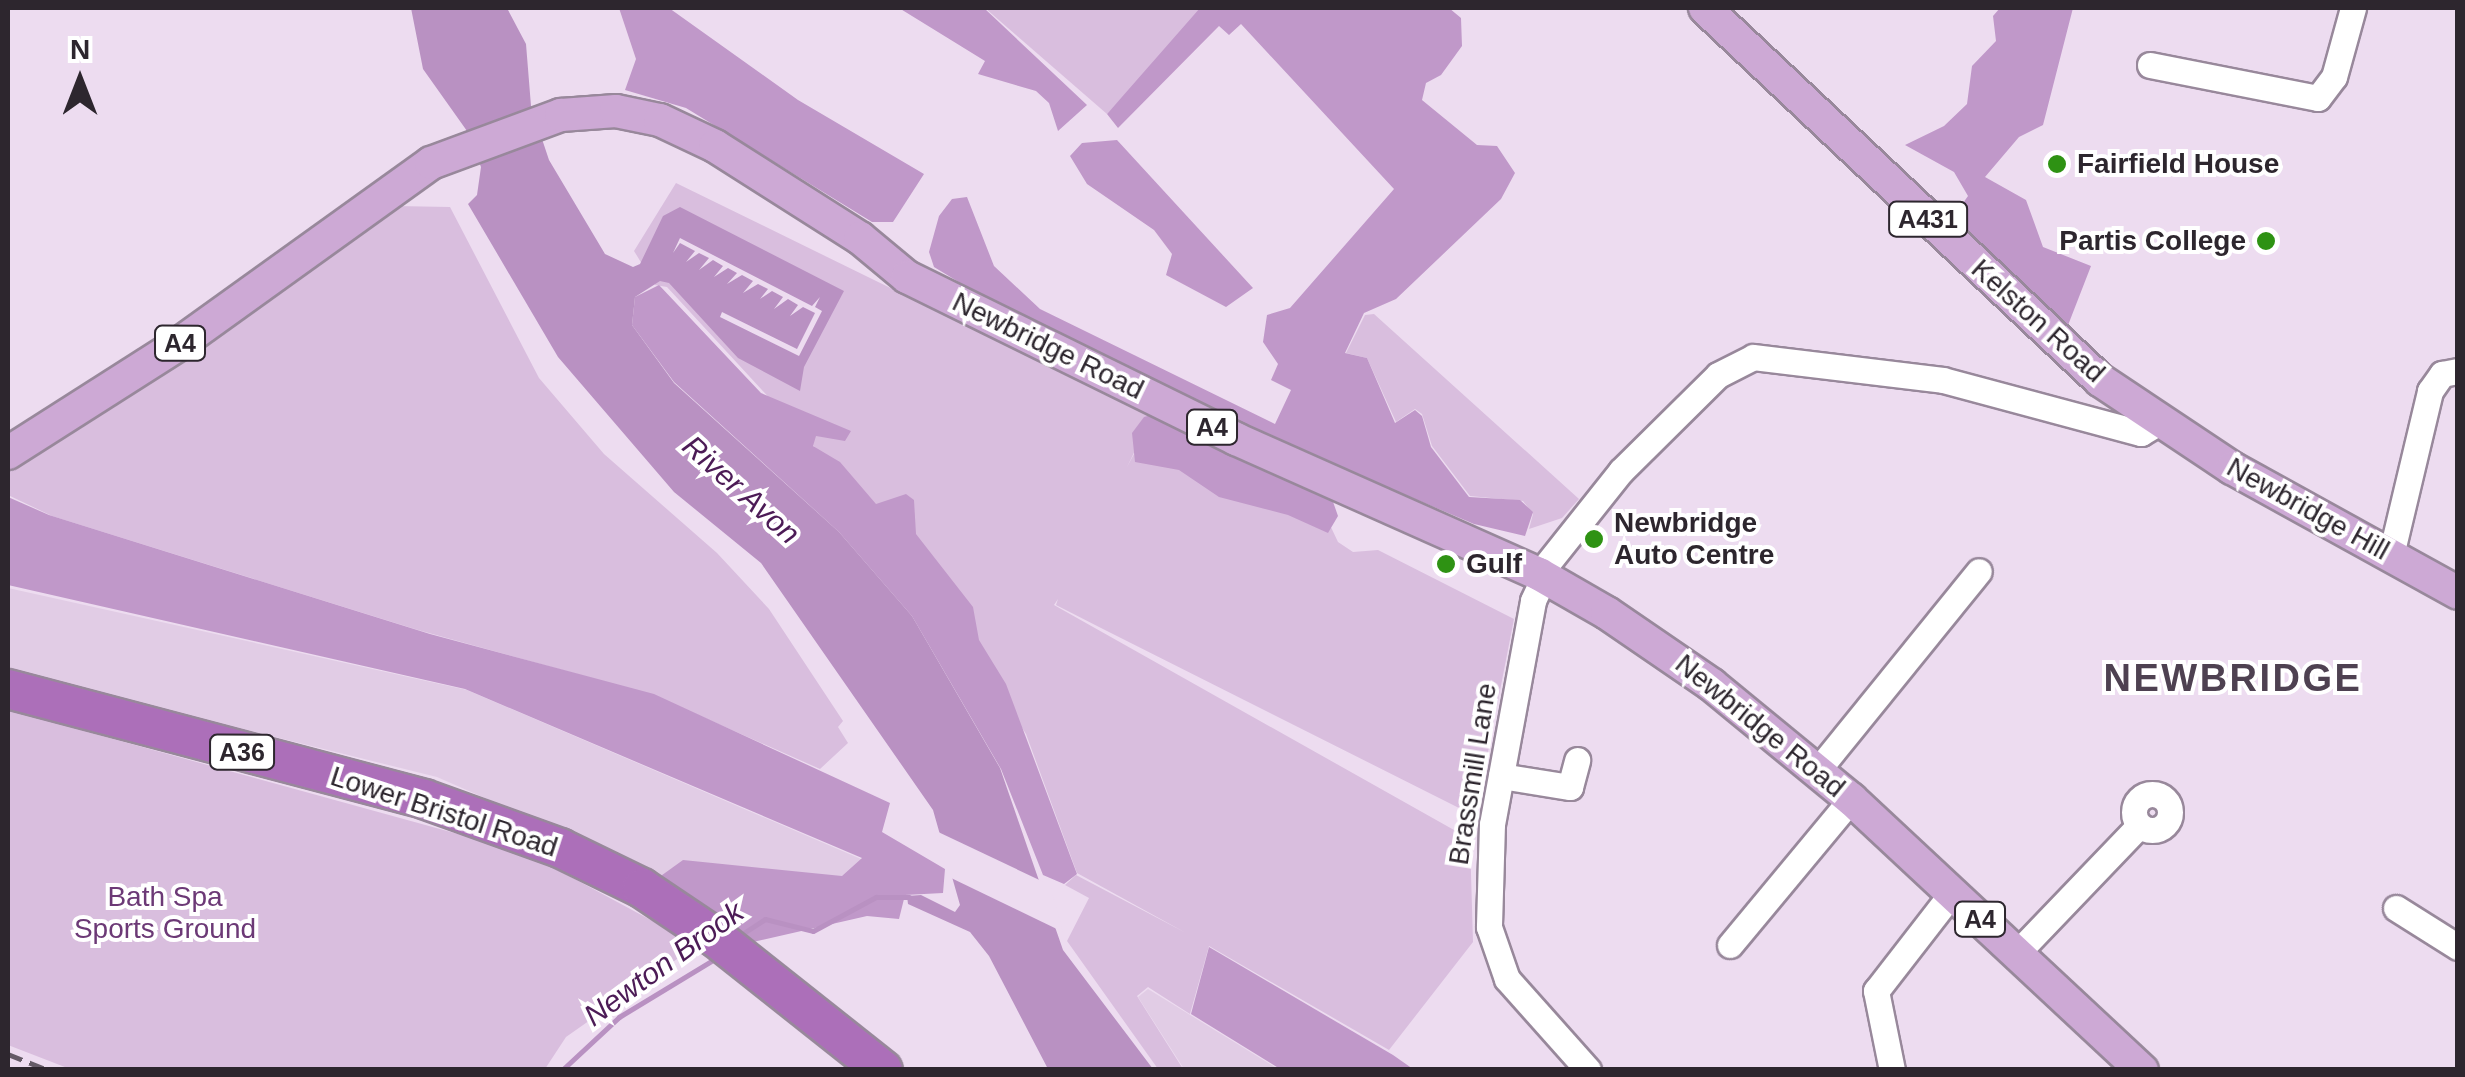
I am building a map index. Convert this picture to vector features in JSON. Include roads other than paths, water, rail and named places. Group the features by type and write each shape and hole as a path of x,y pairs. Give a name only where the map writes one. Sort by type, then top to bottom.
{"highway":[{"name":"Lower Bristol Road","path":"8,689 487,820 642,888 752,964 866,1065"}],"main road":[{"name":"Kelston Road","path":"1705,8 1815,105 2066,352 2159,422"},
{"name":"Newbridge Road","path":"8,453 182,342 430,163 539,120 616,110 680,127 860,238 907,277 1267,454 1542,575 1666,650 1852,800 2142,1070"},
{"name":"Newbridge Hill","path":"2159,422 2458,593"}],"street":[{"path":"2161,60 2318,98 2334,78 2353,8"},
{"path":"1542,575 1621,471 1718,375 1753,356 1942,380 2141,432 2159,422"},
{"path":"2391,556 2430,391 2442,374 2458,370"},
{"path":"1816,770 1980,572"},
{"name":"Brassmill Lane","path":"1542,575 1533,601 1487,873 1497,962 1588,1070"},
{"path":"1501,776 1578,792 1578,760"},
{"path":"1730,945 1852,800"},
{"path":"2017,953 2140,826"},
{"path":"1892,1070 1876,991 1952,893"},
{"path":"2396,908 2458,946"}],"water":[{"name":"River Avon","path":"411,8 507,8 526,44 531,106 549,160 605,254 633,267 640,264 663,216 680,207 844,291 804,367 800,391 738,358 669,283 660,281 635,297 632,325 674,383 839,532 912,616 1000,768 1063,950 1153,1069 1048,1069 989,956 970,932 908,904 907,896 921,895 955,912 960,905 933,810 761,563 674,492 558,357 468,204 477,195 481,167 467,131 423,69"}],"waterway":[{"name":"Newton Brook","path":"739,936 765,919 813,931 876,897 909,897"},
{"name":"Newton Brook","path":"562,1070 619,1017 716,958"}],"railway":[{"path":"8,1054 48,1070"}],"place":[{"name":"Fairfield House","path":"2057,164"},
{"name":"Partis College","path":"2266,241"},
{"name":"Newbridge Auto Centre","path":"1594,539"},
{"name":"Gulf","path":"1446,564"}],"district":[{"name":"NEWBRIDGE","path":"2233,679"}],"park label":[{"name":"Bath Spa Sports Ground","path":"165,913"}]}
